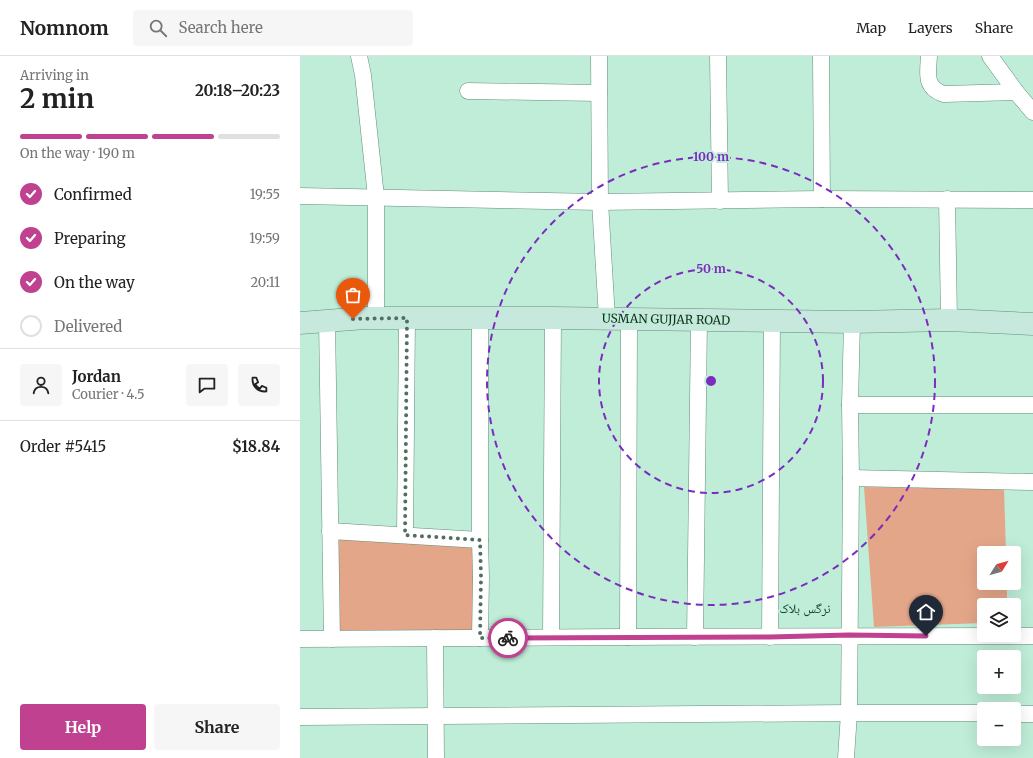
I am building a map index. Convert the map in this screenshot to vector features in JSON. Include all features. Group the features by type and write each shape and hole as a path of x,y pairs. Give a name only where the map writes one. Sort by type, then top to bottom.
{"street":[{"path":"359,56 363,76 376,197 376,318"},
{"path":"599,56 600,202 607,318"},
{"path":"718,56 720,201"},
{"path":"821,56 822,199"},
{"path":"929,56 927,75 930,83 938,92 944,94 1016,92"},
{"path":"990,56 1016,92 1033,112"},
{"path":"468,91 599,93"},
{"path":"300,196 600,202 822,199 1033,200"},
{"path":"948,199 949,320"},
{"name":"USMAN GUJJAR ROAD","path":"300,323 376,318 607,318 852,322 949,320 1033,324"},
{"path":"405,535 407,318"},
{"path":"480,318 480,638"},
{"path":"551,638 553,318"},
{"path":"628,637 629,319"},
{"path":"695,637 699,320"},
{"path":"327,321 332,639"},
{"path":"770,637 772,321"},
{"path":"846,758 849,713 851,478 850,405 852,322"},
{"path":"850,405 1033,405"},
{"path":"851,478 1033,482"},
{"path":"330,530 480,540"},
{"path":"300,639 770,637 849,635 1033,636"},
{"path":"435,638 436,758"},
{"path":"300,717 977,713"},
{"path":"1021,714 1033,714"}],"shaded area":[{"path":"864,487 1004,489 1006,546 977,546 977,590 1007,590 1007,598 977,598 977,623 874,627"},
{"path":"336,536 474,546 472,632 338,632"}],"way so far":[{"path":"353,319 407,318 405,535 480,540 480,638 508,638"}],"district":[{"name":"نرگس بلاک","path":"805,608"}],"route":[{"path":"508,638 770,637 849,635 926,636"}]}
